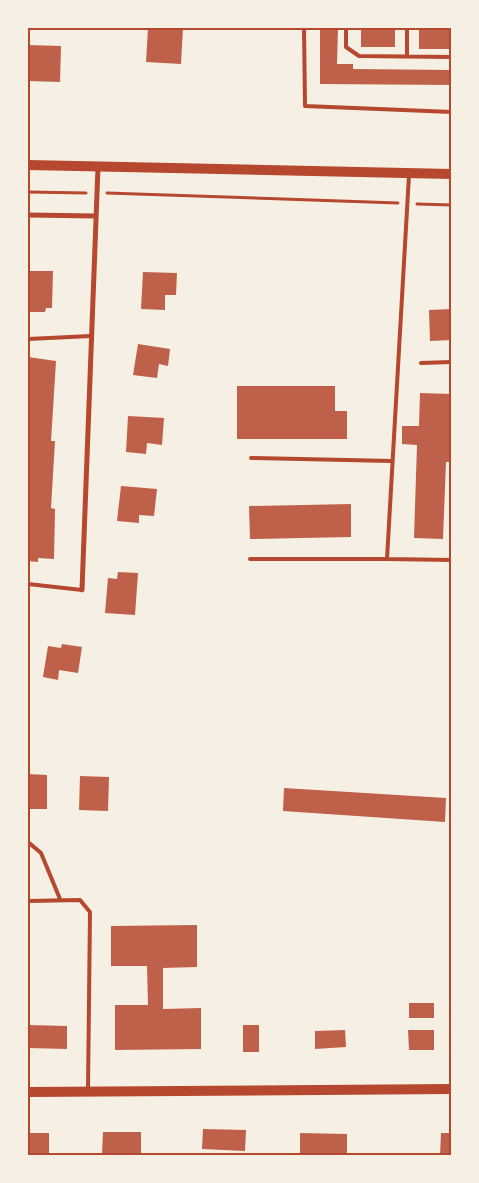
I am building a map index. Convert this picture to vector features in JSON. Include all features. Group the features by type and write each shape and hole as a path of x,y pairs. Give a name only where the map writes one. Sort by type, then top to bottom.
{"main road":[{"path":"28,165 452,174"},
{"path":"28,1092 452,1089"}],"street":[{"path":"82,590 98,167"},
{"path":"28,216 96,216"}],"lane":[{"path":"304,28 305,106 452,112"},
{"path":"346,28 346,47 359,56 452,58"},
{"path":"407,28 407,57"},
{"path":"387,559 409,173"},
{"path":"28,339 92,336"},
{"path":"421,362 452,362"},
{"path":"251,458 392,461"},
{"path":"250,559 452,560"},
{"path":"28,584 82,590"},
{"path":"28,842 41,852 60,899"},
{"path":"28,901 80,900 90,912 88,1092"}],"path":[{"path":"28,192 452,205"}],"building":[{"path":"148,28 183,28 181,64 146,62"},
{"path":"320,28 338,28 337,64 353,64 353,69 452,70 452,85 320,84"},
{"path":"361,28 395,28 395,47 361,47"},
{"path":"419,28 452,28 452,49 419,49"},
{"path":"28,45 61,46 60,82 28,81"},
{"path":"28,271 53,271 52,308 46,308 45,312 28,312"},
{"path":"143,272 177,273 176,295 165,295 165,310 141,309"},
{"path":"452,309 452,340 430,341 429,310"},
{"path":"138,344 170,349 168,366 159,364 157,378 133,375"},
{"path":"28,357 56,361 51,441 55,441 51,508 55,509 54,559 38,558 38,562 28,561"},
{"path":"237,386 335,386 335,411 347,411 347,439 237,439"},
{"path":"420,393 452,394 452,462 446,462 443,539 414,538 417,445 402,444 402,426 419,426"},
{"path":"128,416 164,418 162,445 147,443 146,454 126,452"},
{"path":"121,486 157,489 154,516 139,515 139,523 117,521"},
{"path":"351,504 351,537 250,539 249,506"},
{"path":"118,572 138,573 135,615 105,613 108,578 117,579"},
{"path":"62,644 82,647 78,673 59,670 58,680 43,677 48,646 61,648"},
{"path":"28,774 47,775 47,809 28,809"},
{"path":"80,776 109,777 108,811 79,810"},
{"path":"284,788 446,798 445,822 283,811"},
{"path":"197,925 197,967 163,968 163,1009 201,1008 201,1049 115,1050 115,1005 148,1005 147,966 111,966 111,926"},
{"path":"409,1003 434,1003 434,1018 409,1018"},
{"path":"28,1025 67,1026 67,1049 28,1048"},
{"path":"243,1025 259,1025 259,1052 243,1052"},
{"path":"345,1030 346,1047 315,1049 315,1031"},
{"path":"408,1030 434,1030 434,1050 409,1050"},
{"path":"203,1129 246,1130 245,1151 202,1149"},
{"path":"103,1132 141,1132 141,1154 102,1154"},
{"path":"28,1133 49,1133 49,1156 28,1156"},
{"path":"300,1133 347,1134 347,1156 300,1156"},
{"path":"441,1133 452,1133 452,1156 440,1156"}]}
